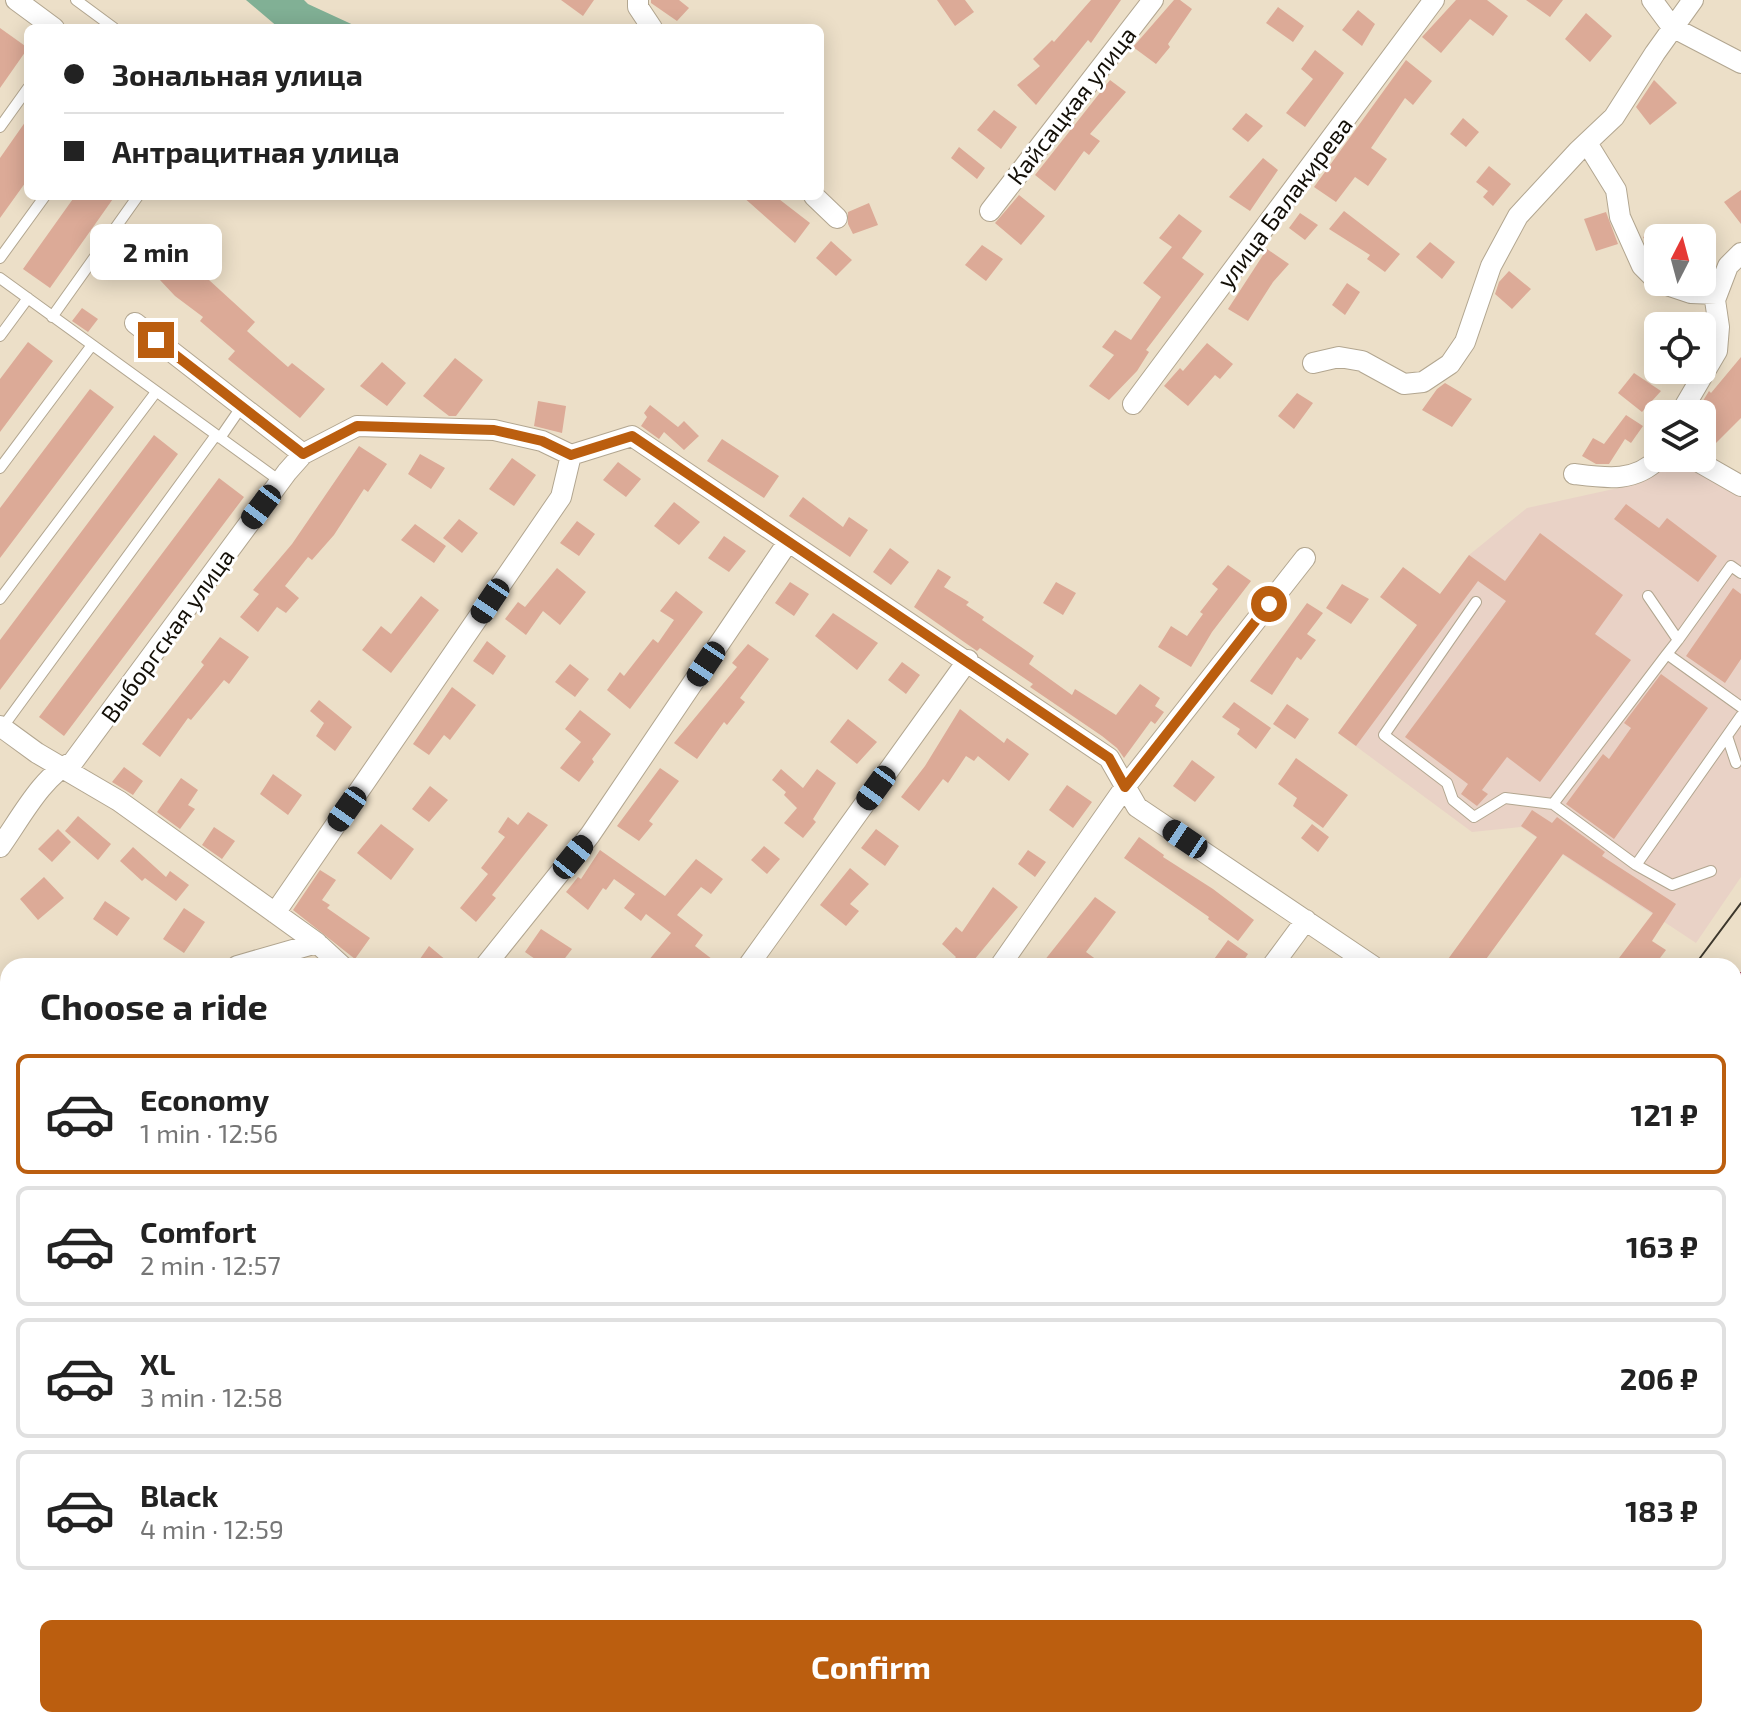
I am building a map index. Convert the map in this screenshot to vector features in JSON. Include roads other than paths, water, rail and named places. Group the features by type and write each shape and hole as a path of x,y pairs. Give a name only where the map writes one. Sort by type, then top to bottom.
{"street":[{"path":"16,0 49,24"},
{"path":"638,0 638,7 649,24"},
{"name":"Кайсацкая улица","path":"990,211 1153,0"},
{"name":"улица Балакирева","path":"1133,404 1434,0"},
{"path":"1652,0 1672,27 1741,63"},
{"path":"1313,363 1339,357 1362,361 1404,384 1423,382 1450,364 1465,342 1491,266 1518,216 1614,117 1693,0"},
{"path":"1587,143 1616,190 1620,217 1644,268"},
{"path":"818,200 837,218"},
{"path":"1688,400 1717,351 1719,327 1715,300 1728,266 1741,253"},
{"path":"135,323 303,454"},
{"name":"Выборгская улица","path":"0,847 49,779 62,766 73,762 303,454 357,426 494,430 542,441 571,455"},
{"path":"275,913 561,497 571,455 632,436 1109,758 1137,807 1361,958"},
{"path":"1574,474 1608,479 1636,475 1644,469"},
{"path":"1716,472 1741,486"},
{"path":"491,958 590,835 788,542"},
{"path":"1006,958 1125,787 1305,558"},
{"path":"754,958 968,660"},
{"path":"1,727 37,753 119,801 317,943 333,958"},
{"path":"1278,958 1306,920"},
{"path":"265,958 317,943"}],"lane":[{"path":"76,0 109,24"},
{"path":"0,127 24,94"},
{"path":"0,258 42,200"},
{"path":"52,317 135,200"},
{"path":"0,278 280,481"},
{"path":"0,336 28,298"},
{"path":"0,468 92,345"},
{"path":"0,599 156,392"},
{"path":"1,727 242,406"},
{"path":"1553,804 1731,566 1741,573"},
{"path":"1648,596 1678,640"},
{"path":"1476,602 1384,735 1447,783 1453,800 1474,817 1505,798 1553,804 1636,865 1672,885 1711,871"},
{"path":"1667,654 1741,707"},
{"path":"1636,865 1741,716"},
{"path":"1727,736 1736,763"}],"tram line":[{"path":"1700,958 1741,903"}]}
